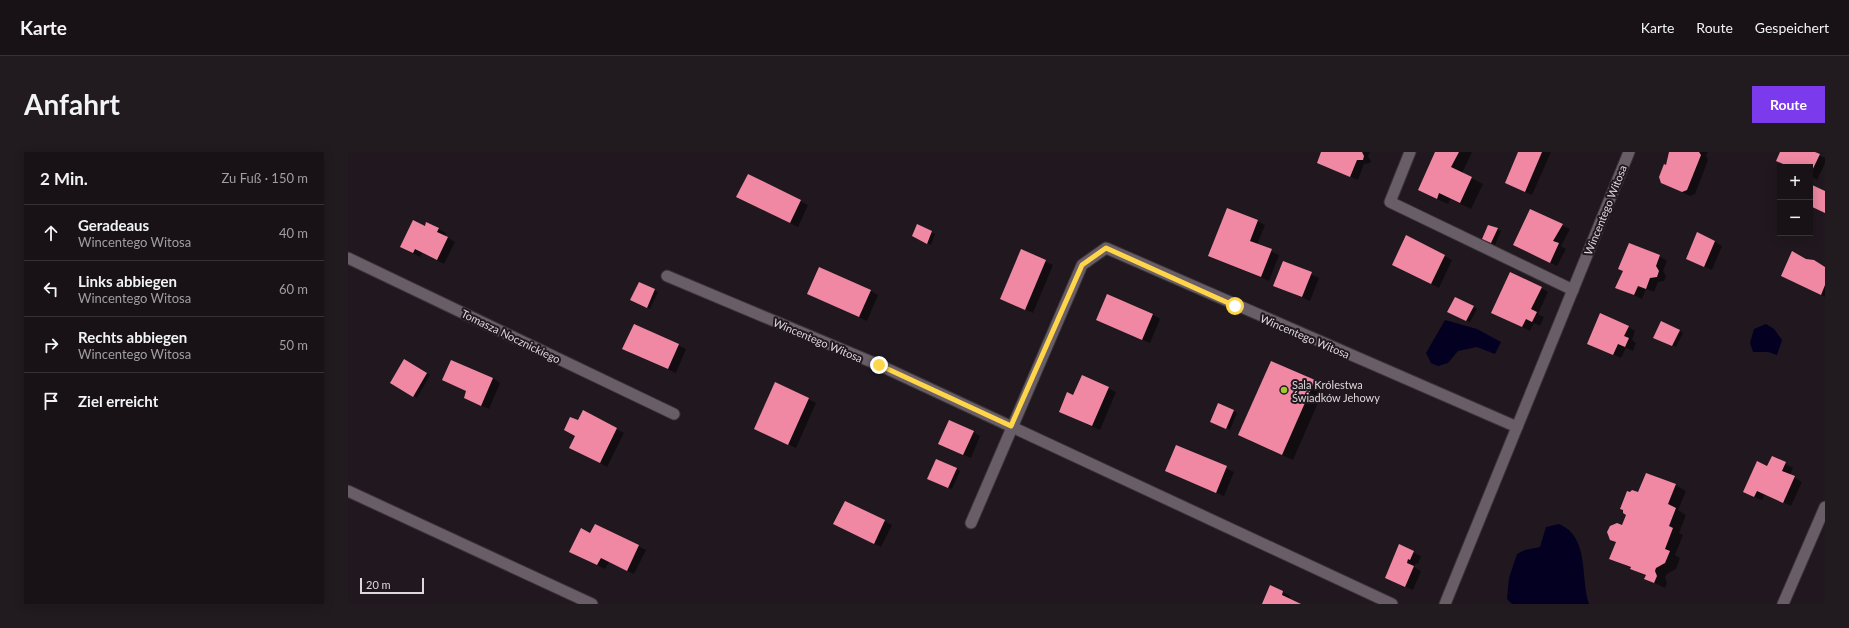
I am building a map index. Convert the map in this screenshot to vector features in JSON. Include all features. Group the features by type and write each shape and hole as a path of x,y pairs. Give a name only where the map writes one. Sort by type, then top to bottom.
{"street":[{"path":"1410,152 1390,202 1573,290"},
{"name":"Wincentego Witosa","path":"1445,604 1629,152"},
{"name":"Wincentego Witosa","path":"971,523 1011,426 1082,265 1106,248 1517,427"},
{"name":"Tomasza Nocznickiego","path":"348,258 674,414"},
{"name":"Wincentego Witosa","path":"667,276 879,365 1392,604"},
{"path":"348,491 592,604"},
{"path":"1783,604 1825,507"}],"water":[{"path":"1445,320 1477,329 1501,342 1495,354 1477,347 1458,351 1448,363 1438,366 1431,363 1426,353"},
{"path":"1766,324 1774,329 1782,340 1777,355 1768,352 1753,352 1750,343 1754,329"},
{"path":"1559,524 1569,530 1576,538 1580,548 1586,594 1589,604 1512,604 1507,599 1509,578 1517,554 1525,550 1540,547 1546,527"}],"building":[{"path":"1321,152 1362,152 1364,156 1363,160 1357,160 1350,177 1317,163"},
{"path":"1435,152 1459,152 1451,167 1472,177 1460,203 1439,193 1437,199 1418,190"},
{"path":"1518,152 1542,152 1525,192 1505,183"},
{"path":"1669,152 1699,152 1701,155 1687,190 1682,192 1661,183 1659,177 1664,164 1666,165"},
{"path":"1780,152 1815,152 1820,154 1813,169 1813,164 1783,164 1776,161"},
{"path":"748,174 801,200 790,223 736,197"},
{"path":"1813,185 1825,191 1825,213 1813,207"},
{"path":"1227,208 1258,220 1250,241 1272,249 1261,277 1208,256"},
{"path":"1530,209 1563,224 1553,241 1559,243 1550,263 1513,245"},
{"path":"413,220 425,226 426,222 439,228 437,232 448,237 437,260 415,249 413,253 400,247"},
{"path":"917,224 932,231 927,244 912,236"},
{"path":"1488,225 1498,228 1491,243 1482,239"},
{"path":"1697,232 1715,241 1704,267 1686,259"},
{"path":"1406,235 1445,255 1431,284 1392,265"},
{"path":"1629,243 1660,255 1656,266 1659,271 1657,277 1650,278 1646,289 1638,286 1634,295 1615,288 1623,271 1618,269"},
{"path":"1021,249 1046,260 1025,310 1000,299"},
{"path":"1792,251 1806,259 1814,260 1825,267 1825,285 1821,295 1781,276"},
{"path":"1283,261 1312,272 1302,297 1273,286"},
{"path":"819,267 871,290 859,317 807,294"},
{"path":"1510,272 1542,287 1531,309 1537,312 1532,322 1526,319 1522,327 1491,313"},
{"path":"639,282 655,289 647,308 630,300"},
{"path":"1107,294 1153,314 1142,340 1096,320"},
{"path":"1455,297 1474,306 1466,321 1447,312"},
{"path":"1600,313 1629,326 1624,336 1629,338 1625,347 1618,344 1613,355 1587,344"},
{"path":"1661,321 1680,330 1672,346 1653,338"},
{"path":"634,324 679,344 668,369 622,349"},
{"path":"404,359 427,373 413,397 390,383"},
{"path":"451,360 493,378 481,406 464,398 466,391 442,380"},
{"path":"1271,361 1315,380 1282,455 1238,435"},
{"path":"1082,375 1109,387 1092,426 1059,412 1067,392 1073,395"},
{"path":"775,382 809,398 788,445 754,429"},
{"path":"1218,403 1234,410 1226,429 1210,422"},
{"path":"583,410 617,428 600,463 569,448 575,436 564,430 570,417 578,420"},
{"path":"949,420 974,431 963,455 938,444"},
{"path":"1176,445 1227,466 1216,493 1165,471"},
{"path":"1772,456 1786,462 1782,471 1795,476 1783,503 1757,491 1754,497 1743,492 1757,461 1767,466"},
{"path":"936,459 957,468 948,488 927,479"},
{"path":"1646,473 1676,484 1668,504 1676,508 1669,526 1673,528 1665,549 1670,551 1665,563 1656,568 1655,571 1657,576 1654,583 1644,579 1646,575 1630,569 1631,567 1609,559 1616,542 1610,540 1607,532 1610,526 1617,523 1622,525 1626,515 1623,513 1623,510 1620,509 1627,491 1630,492 1632,490 1638,492"},
{"path":"845,501 885,520 874,544 833,524"},
{"path":"595,524 639,545 627,571 601,558 597,565 569,552 581,528 590,533"},
{"path":"1399,544 1414,551 1407,563 1414,566 1405,587 1385,578"},
{"path":"1270,585 1283,591 1282,595 1301,604 1262,604"}],"place":[{"name":"Sala Królestwa Świadków Jehowy","path":"1284,390"}],"route":[{"path":"879,365 1011,426 1082,265 1106,248 1235,306"}]}
